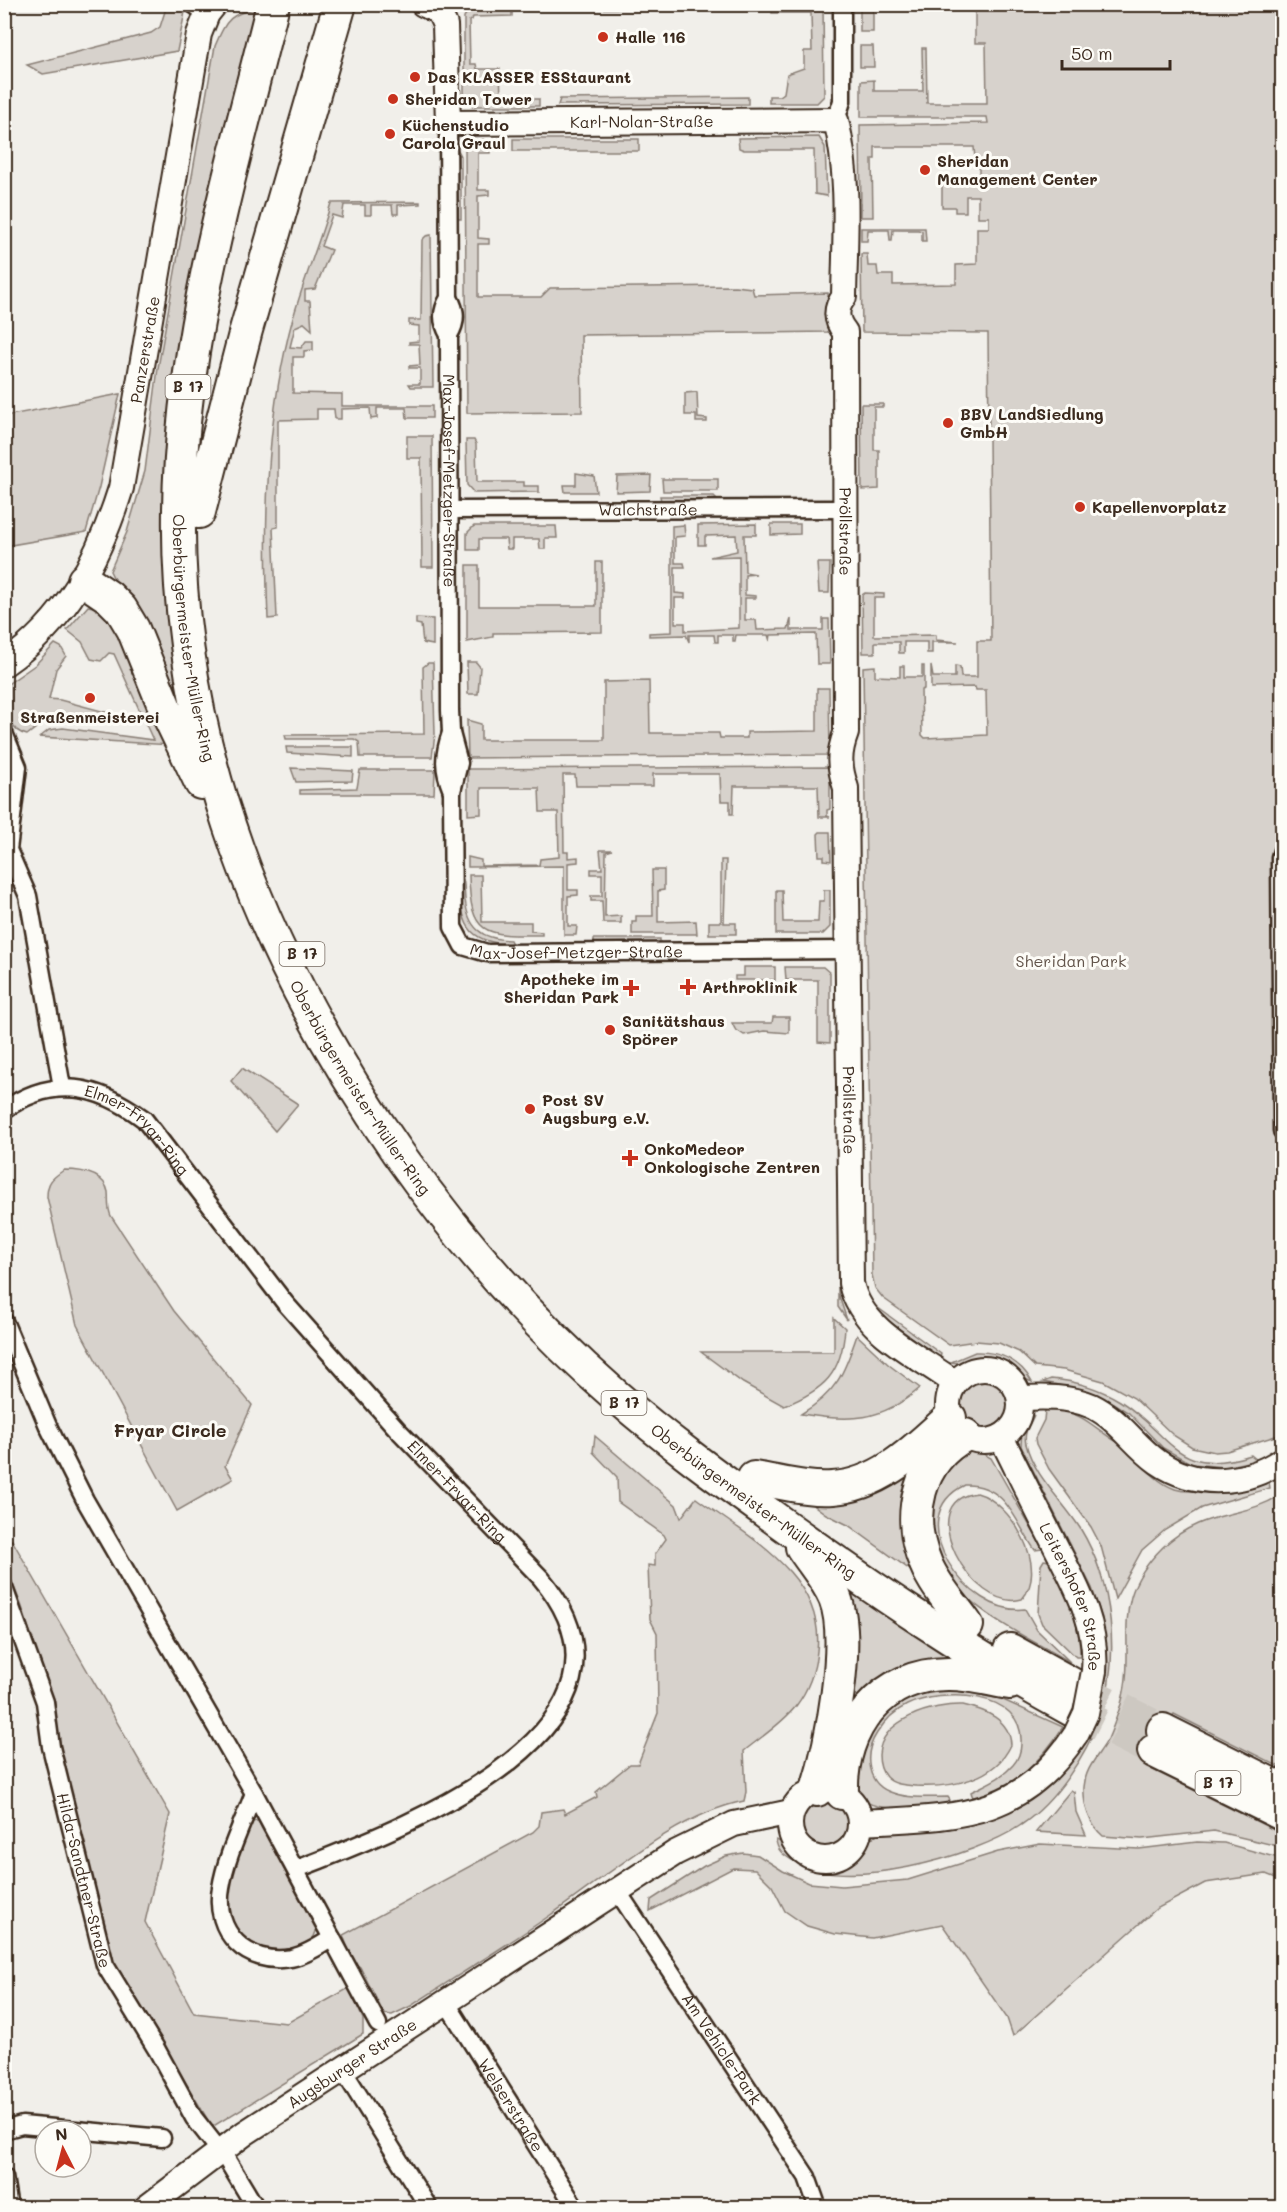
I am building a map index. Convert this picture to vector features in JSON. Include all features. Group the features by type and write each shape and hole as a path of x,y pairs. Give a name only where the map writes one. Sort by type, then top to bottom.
{"highway":[{"name":"B 17","path":"275,25 294,4"},
{"path":"199,512 246,330 340,4"},
{"name":"Oberbürgermeister-Müller-Ring","path":"275,25 217,332 202,442 199,512 200,559 207,646 208,755 261,860 292,935 337,1019 425,1156 521,1275 587,1342 664,1409 754,1478 888,1574 1080,1701"},
{"name":"Oberbürgermeister-Müller-Ring","path":"275,25 205,288 182,440 179,512 183,601 195,696 208,755 228,826 270,933 319,1030 367,1108 449,1221 506,1288 612,1393 790,1529 877,1592 1032,1688 1080,1701"},
{"path":"84,580 110,597 121,609 208,755"},
{"path":"754,1478 808,1487 851,1486 892,1467 957,1427"},
{"path":"957,1427 932,1462 920,1489 916,1520 925,1563 967,1625"},
{"path":"790,1529 825,1580 834,1597 841,1624 842,1647 829,1742 830,1791"},
{"path":"830,1791 843,1761 851,1734 868,1709 891,1691 918,1679 951,1674 1032,1688"},
{"name":"B 17","path":"1282,1790 1159,1740 1282,1814"}],"street":[{"name":"Max-Josef-Metzger-Straße","path":"423,4 439,12 445,25 448,123 448,298 455,308 455,325 449,335 451,733 459,763 452,791 453,927 459,942 469,949 487,953 847,950"},
{"name":"Pröllstraße","path":"842,4 842,101 836,120 844,151 844,297 851,304 851,324 844,332 846,733 839,753 839,770 846,789 849,1246 854,1297 867,1318 955,1383"},
{"name":"Panzerstraße","path":"4,664 41,633 63,610 84,580 104,541 125,471 205,8"},
{"name":"Karl-Nolan-Straße","path":"448,123 836,120"},
{"name":"Walchstraße","path":"450,510 846,509"},
{"name":"Elmer-Fryar-Ring","path":"4,734 18,767 8,850 28,896 62,1087"},
{"path":"1282,851 1280,857 1282,1131"},
{"name":"Elmer-Fryar-Ring","path":"4,1110 38,1092 62,1087 94,1092 116,1100 144,1119 285,1303 397,1428 541,1578 560,1600 568,1617 576,1644 574,1678 562,1706 522,1752 430,1813 372,1840 297,1869"},
{"path":"4,1322 48,1426 85,1500 254,1792 378,2024"},
{"path":"992,1369 1013,1383 1020,1398 1016,1421 1001,1437 980,1441 957,1427 948,1400 955,1383 975,1370 992,1369"},
{"path":"1020,1398 1055,1398 1091,1406 1124,1428 1156,1461 1196,1479 1217,1481 1241,1478 1282,1460"},
{"name":"Leitershofer Straße","path":"1001,1437 1081,1594 1091,1625 1096,1653 1080,1701"},
{"name":"Hilda-Sandtner-Straße","path":"4,1588 45,1702 51,1747 105,1965 194,2118 220,2150 256,2208"},
{"path":"860,1822 935,1818 964,1814 999,1804 1032,1785 1055,1764 1080,1701"},
{"path":"830,1791 856,1809 860,1822 859,1832 851,1847 833,1858 810,1856 802,1851 792,1824 803,1797 830,1791"},
{"path":"254,1792 220,1888 220,1916 224,1927 238,1945 261,1959 294,1958 333,1938"},
{"path":"618,1892 701,1839 734,1824 792,1824"},
{"name":"Augsburger Straße","path":"146,2208 220,2150 618,1892"},
{"name":"Am Vehicle-Park","path":"618,1892 807,2177 818,2208"},
{"name":"Welserstraße","path":"446,2002 576,2208"},
{"path":"343,2070 429,2208"},
{"path":"4,2130 22,2125 162,2138"},
{"path":"4,2177 9,2208"}],"green space":[{"path":"670,4 670,8 512,9 512,16 473,17 469,21 470,64 476,64 477,69 500,69 501,99 539,99 539,106 472,106 464,98 464,17 472,5"},
{"path":"167,5 186,7 177,51 43,74 27,65 151,33 160,27"},
{"path":"692,5 823,5 824,96 817,103 769,103 769,96 780,96 784,93 787,74 804,68 804,51 812,51 811,13 772,13 772,6 692,7"},
{"path":"860,5 873,5 873,32 860,32"},
{"name":"Sheridan Park","path":"975,5 1277,5 1279,65 1278,5 1282,5 1282,71 1278,72 1282,72 1280,136 1282,94 1282,215 1280,215 1282,487 1280,487 1282,842 1273,850 1276,1133 1282,1145 1282,1434 1227,1451 1215,1452 1192,1447 1173,1435 1134,1398 1103,1381 1064,1370 1035,1367 1019,1352 999,1343 976,1341 949,1345 883,1298 875,1288 872,1275 863,667 875,666 875,676 900,677 900,666 904,666 904,677 922,677 922,666 924,666 924,689 921,690 922,735 925,738 987,735 986,690 976,690 975,687 931,688 931,666 933,677 955,677 955,666 960,667 961,677 977,677 977,641 991,641 988,333 862,332 861,254 867,254 868,266 877,266 878,275 893,275 893,285 956,284 956,265 977,264 977,228 989,228 989,217 978,217 978,196 966,196 966,212 955,212 955,207 942,207 942,182 979,182 979,159 975,159 974,147 875,147 875,159 872,159 873,217 861,217 860,125 988,123 987,117 861,117 861,81 874,80 874,91 923,91 922,48 926,48 927,103 987,103 986,43 975,43"},
{"path":"260,7 192,293 192,735 110,571 127,532 145,471 158,368 215,46 231,19 242,12"},
{"path":"860,46 873,46 874,67 860,67"},
{"path":"748,97 748,104 558,105 560,99"},
{"path":"819,137 825,147 827,196 815,194 814,150 744,150 739,148 738,138"},
{"path":"472,139 490,140 490,153 478,153 478,190 489,190 489,195 478,196 478,238 489,239 489,244 478,244 478,297 541,297 550,288 735,286 752,288 754,295 828,293 828,332 581,335 582,412 467,413 465,147"},
{"path":"513,139 639,139 639,151 513,151"},
{"path":"457,148 461,156 461,219 455,219"},
{"path":"420,202 420,204 398,205 398,214 393,214 392,205 371,205 371,215 365,215 365,205 344,205 342,218 332,215 321,246 331,250 315,289 305,290 305,301 310,301 312,330 304,323 295,327 290,347 301,348 306,341 313,341 313,350 304,351 304,357 293,357 293,393 342,394 342,406 432,406 432,418 407,418 406,408 377,408 377,418 371,419 370,408 341,409 341,419 335,419 334,409 317,409 317,419 278,420 278,527 273,528 277,618 268,619 266,547 268,475 275,404 293,317 331,203"},
{"path":"861,228 925,228 926,241 922,241 922,231 918,230 893,230 892,240 890,240 889,230 868,230 867,241 861,241"},
{"path":"431,235 433,387 411,387 409,384 420,384 420,368 409,368 409,366 420,365 419,344 409,344 409,342 419,341 419,326 409,325 409,320 421,320 422,240"},
{"path":"697,392 698,418 707,419 707,422 696,422 696,415 685,415 685,393"},
{"path":"120,394 99,487 86,532 5,546 5,416"},
{"path":"861,404 883,404 883,407 874,407 874,450 879,450 879,489 862,490"},
{"path":"407,436 432,436 433,567 422,567 421,458 407,458"},
{"path":"466,440 474,440 476,444 477,482 524,482 524,486 539,486 539,492 474,493 467,485"},
{"path":"576,473 594,476 596,492 565,492 564,485 576,485"},
{"path":"651,475 650,491 616,492 617,476"},
{"path":"662,479 718,479 718,491 663,491"},
{"path":"660,496 714,496 716,498 713,501 661,501"},
{"path":"756,524 756,535 744,535 745,572 756,574 745,575 745,595 756,596 756,598 745,598 745,620 756,620 757,630 788,629 791,619 791,630 823,630 823,619 829,619 830,664 817,664 816,634 771,635 770,641 768,635 736,635 733,641 733,635 718,635 718,642 715,642 714,635 689,635 689,642 686,635 649,636 649,633 672,632 672,526 684,525 685,536 675,537 675,563 684,563 685,567 675,567 675,593 685,594 685,598 675,598 675,623 685,623 685,631 739,628 739,556 710,557 737,551 736,535 705,536 705,545 698,545 698,525"},
{"path":"771,524 800,524 800,534 771,535"},
{"path":"474,526 556,526 557,538 545,538 545,549 540,549 539,539 512,539 512,549 507,549 506,539 479,539 479,550 467,550 467,533"},
{"path":"596,562 602,562 602,632 493,633 493,637 467,642 467,565 479,565 479,606 596,606"},
{"path":"817,563 830,563 829,593 819,593"},
{"path":"865,593 884,594 884,598 874,598 874,636 936,635 936,640 958,642 932,642 932,653 927,653 927,642 904,642 904,653 899,653 899,642 875,642 875,653 863,653 862,595"},
{"path":"88,606 111,610 171,745 40,737 49,730 63,728 153,740 114,654 109,653 101,661 91,659 82,642 67,630"},
{"path":"416,618 433,619 433,645 423,643 421,625 416,624"},
{"path":"55,644 61,647 66,656 56,669 49,699 113,714 111,722 58,719 39,726 27,735 14,728 7,715 5,686 35,665"},
{"path":"467,662 476,662 480,667 478,694 468,694"},
{"path":"428,663 433,663 435,734 432,757 360,757 359,742 354,739 286,739 285,735 424,734 423,667"},
{"path":"649,681 650,733 719,733 720,738 747,738 747,732 817,731 817,688 829,688 830,755 468,758 467,720 481,724 481,740 604,740 604,682"},
{"path":"286,747 353,747 353,757 287,753"},
{"path":"830,767 830,809 827,810 827,816 830,817 819,817 818,786 734,786 733,814 730,814 730,801 721,801 720,774 653,774 653,786 576,786 575,775 563,775 564,852 568,852 568,858 578,857 578,862 568,863 568,890 578,890 578,895 568,896 568,926 577,926 576,935 564,935 564,866 468,867 468,857 481,860 481,866 539,865 540,859 559,857 558,812 540,812 539,788 481,788 481,814 468,815 468,769"},
{"path":"291,768 353,771 352,781 296,782"},
{"path":"360,770 435,770 434,794 300,794 300,790 357,788"},
{"path":"830,832 831,861 824,860 824,856 819,856 818,834"},
{"path":"600,850 612,850 606,852 605,917 621,916 621,923 603,923 602,901 591,901 591,896 602,896 602,874 591,874 591,869 602,869"},
{"path":"721,860 726,860 724,923 736,923 736,934 709,934 709,922 721,922"},
{"path":"652,870 664,870 664,890 658,891 658,922 696,921 697,934 632,934 632,922 636,922 636,916 653,916"},
{"path":"469,875 481,875 482,922 531,922 531,931 542,932 542,935 495,933 485,929 478,922 473,911"},
{"path":"462,876 469,918 473,924 484,934 510,940 512,944 483,940 468,927 462,906 459,878"},
{"path":"776,890 782,890 783,922 818,922 819,901 824,901 824,890 830,890 830,927 823,934 776,934"},
{"path":"594,939 660,939 660,944 594,944"},
{"path":"744,967 775,967 775,980 735,980 735,976 744,976"},
{"path":"785,967 823,967 830,973 830,1043 818,1042 818,980 786,980"},
{"path":"773,1017 789,1017 789,1033 764,1031 744,1035 735,1029 732,1023 772,1023"},
{"path":"242,1068 298,1104 275,1131 231,1081"},
{"path":"64,1170 97,1176 106,1185 111,1216 174,1311 252,1405 225,1466 233,1479 177,1511 77,1325 47,1197 51,1181"},
{"path":"838,1201 839,1296 847,1320 838,1307"},
{"path":"870,1302 941,1354 940,1358 883,1317"},
{"path":"834,1318 845,1328 840,1357 835,1369 810,1394 784,1406 743,1383 701,1352 834,1352"},
{"path":"857,1335 889,1365 920,1388 892,1408 864,1417 835,1418 801,1414 823,1398 838,1381"},
{"path":"975,1352 992,1353 1008,1358 1027,1374 1032,1382 1005,1364 994,1360 951,1362"},
{"path":"1051,1379 1087,1386 1112,1396 1137,1414 1176,1449 1190,1457 1206,1461 1226,1461 1251,1455 1257,1460 1224,1467 1192,1464 1163,1448 1129,1413 1113,1403 1079,1389 1043,1382"},
{"path":"979,1380 989,1380 1004,1390 1008,1404 1007,1413 998,1424 989,1428 979,1428 964,1418 960,1409 960,1399 970,1384"},
{"path":"1045,1410 1066,1411 1092,1424 1131,1451 1156,1478 1175,1489 1228,1491 1269,1482 1270,1488 1202,1508 1165,1530 1142,1550 1115,1599 1101,1546 1091,1527 1049,1469 1036,1444 1035,1438 1044,1420"},
{"path":"1034,1415 1025,1436 1030,1456 1042,1478 1080,1528 1091,1549 1100,1572 1110,1621 1112,1646 1107,1694 1087,1747 1058,1791 1034,1815 1000,1837 973,1849 908,1867 874,1872 842,1873 814,1870 792,1860 781,1852 776,1840 786,1844 796,1855 811,1864 822,1867 841,1864 877,1834 949,1829 1006,1813 1040,1793 1055,1779 1078,1750 1106,1649 1102,1618 1092,1588 1021,1446 1022,1427"},
{"path":"595,1436 676,1505 681,1518 696,1498 759,1543 796,1580 809,1601 816,1624 817,1651 811,1680 801,1700 791,1712 744,1751 746,1792 744,1801 719,1808 668,1833 532,1928 411,2006 392,2015 384,2014 360,1967 353,1962 343,1935 533,1832 539,1826 541,1812 563,1809 565,1814 597,1797 596,1792 630,1764 638,1764 658,1713 657,1633 650,1619 648,1565 655,1566 655,1554 666,1539 664,1535 618,1502 617,1477 593,1452"},
{"path":"972,1448 991,1458 1043,1549 1035,1550 1015,1517 1000,1498 979,1486 965,1485 946,1500 938,1519 939,1540 948,1562 963,1582 982,1598 1003,1607 1025,1609 1037,1630 1070,1662 1003,1624 960,1591 944,1572 932,1550 927,1519 944,1464"},
{"path":"933,1450 924,1580 848,1525 826,1514 801,1496"},
{"path":"977,1493 990,1499 1002,1509 1014,1522 1023,1538 1032,1571 1030,1586 1022,1599 1003,1599 984,1590 968,1574 956,1554 949,1534 949,1515 958,1500"},
{"path":"1282,1494 1282,1768 1174,1714 1164,1728 1151,1769 1282,1834 1282,1847 1214,1831 1142,1839 1103,1836 1094,1826 1088,1814 1084,1787 1087,1774 1108,1739 1121,1704 1126,1682 1129,1605 1134,1587 1145,1568 1163,1547 1178,1535 1208,1520 1253,1508"},
{"path":"12,1540 170,1814 145,1922 194,2013 287,2023 349,1988 363,2019 363,2034 212,2127 114,1962 62,1757 55,1710 22,1607 5,1564 4,1544"},
{"path":"1044,1560 1049,1561 1071,1607 1078,1631 1080,1657 1076,1657 1042,1624 1038,1614 1041,1565"},
{"path":"831,1576 973,1667 931,1666 833,1761"},
{"path":"944,1688 1001,1699 1063,1727 1025,1773 999,1791 973,1798 971,1792 1003,1774 1018,1758 1021,1744 1019,1726 1010,1712 996,1703 959,1696 922,1700 907,1705 886,1721 873,1741 869,1759 872,1776 884,1789 893,1793 913,1797 948,1797 950,1800 947,1804 896,1808 871,1804 861,1798 853,1786 851,1760 891,1700"},
{"path":"963,1705 988,1713 1006,1728 1011,1745 1004,1757 983,1774 957,1783 929,1786 904,1785 886,1777 879,1755 882,1742 889,1732 910,1716 938,1707"},
{"path":"1071,1790 1074,1792 1076,1812 1086,1835 1036,1832"},
{"path":"819,1800 829,1800 841,1807 848,1819 848,1829 841,1841 829,1848 819,1848 804,1837 800,1829 800,1819 811,1804"},
{"path":"261,1820 317,1926 314,1937 307,1944 288,1952 265,1951 246,1942 235,1928 227,1906 226,1891 235,1861 252,1822"},
{"path":"1197,1842 1224,1843 1282,1859 1282,1876 1278,1879 1266,1874 1205,1883 1156,1909 1013,2036 1007,2018 942,1924 872,1938 835,1934 807,1926 785,1911 772,1886 755,1869 733,1868 650,1911 651,1900 704,1866 726,1856 743,1853 758,1855 783,1871 809,1883 842,1886 908,1880 998,1852 1040,1844 1139,1849"}],"tunnel":[{"path":"1079,1688 1163,1730"},
{"path":"1072,1710 1154,1751"}],"place":[{"name":"Halle 116","path":"603,37"},
{"name":"Das KLASSER ESStaurant","path":"415,77"},
{"name":"Sheridan Tower","path":"393,99"},
{"name":"Küchenstudio Carola Graul","path":"390,134"},
{"name":"Sheridan Management Center","path":"925,170"},
{"name":"BBV LandSiedlung GmbH","path":"948,423"},
{"name":"Kapellenvorplatz","path":"1080,507"},
{"name":"Straßenmeisterei","path":"90,698"},
{"name":"Arthroklinik","path":"688,987"},
{"name":"Apotheke im Sheridan Park","path":"631,988"},
{"name":"Sanitätshaus Spörer","path":"610,1030"},
{"name":"Post SV Augsburg e.V.","path":"530,1109"},
{"name":"OnkoMedeor Onkologische Zentren","path":"630,1158"}],"district":[{"name":"Fryar Circle","path":"170,1431"}]}
